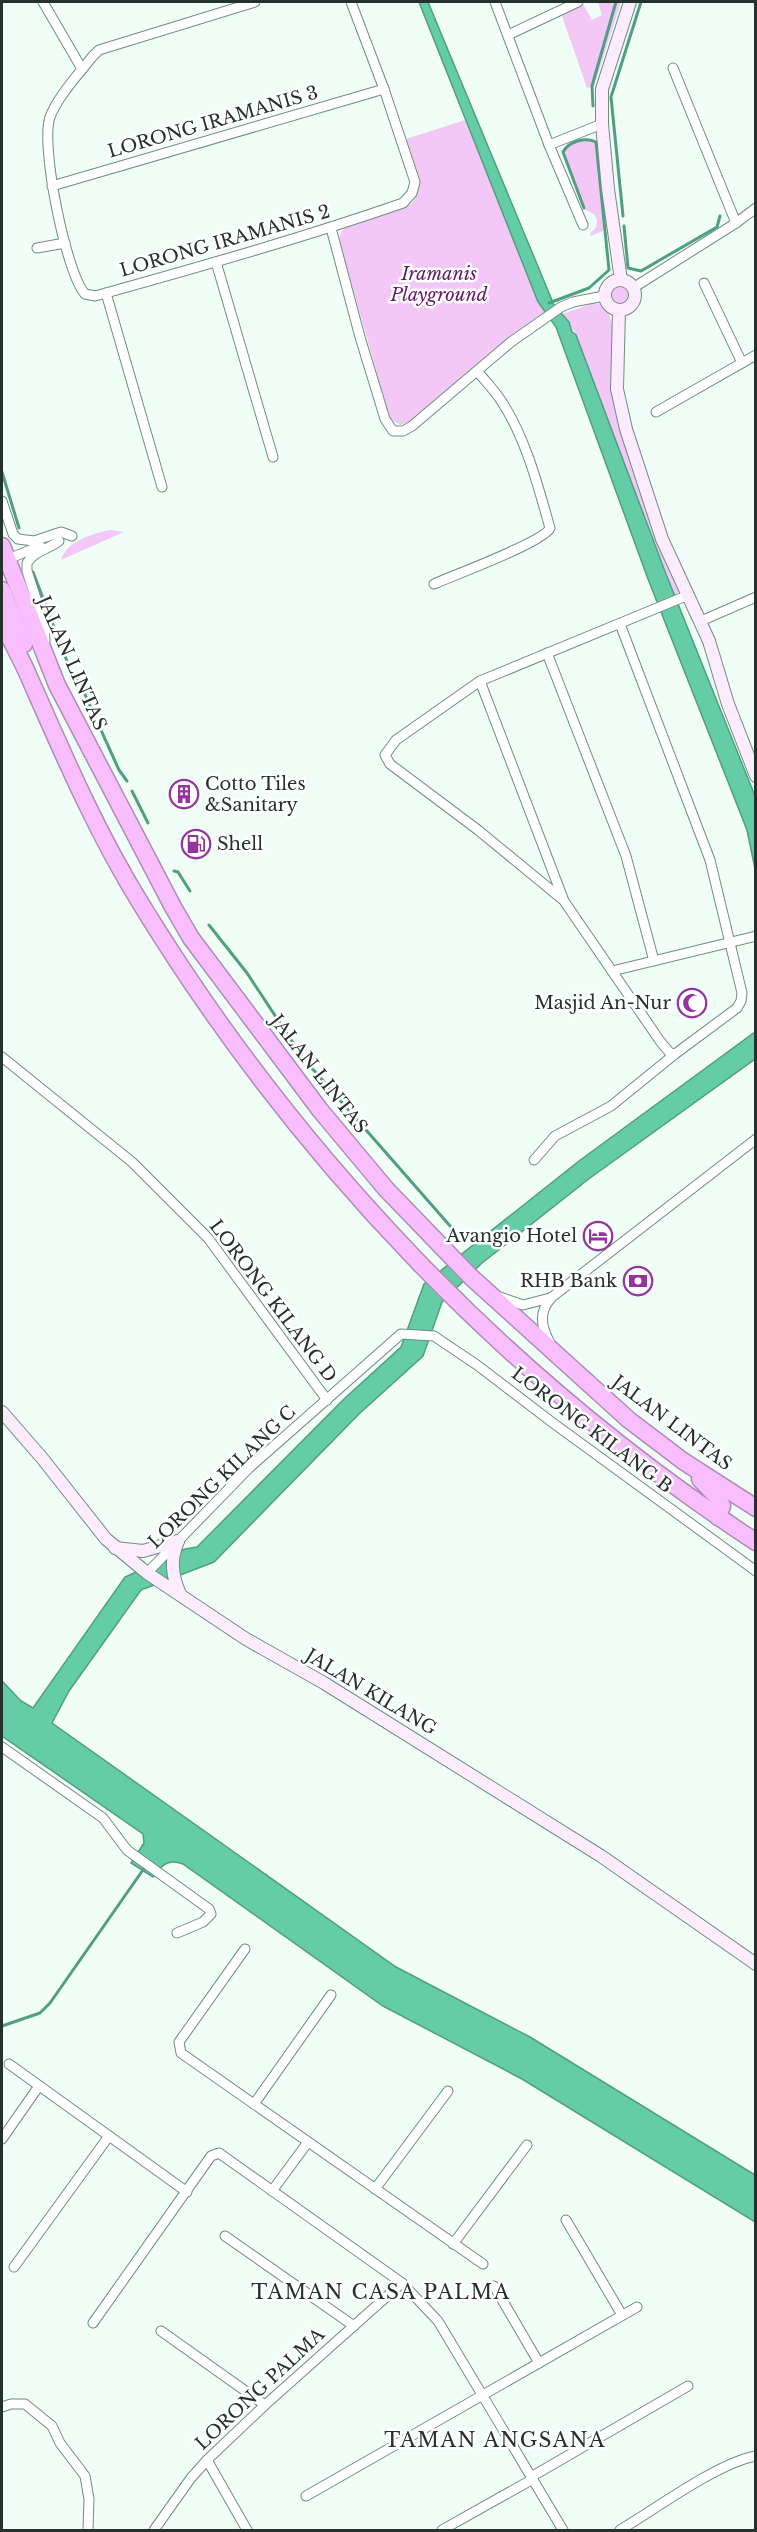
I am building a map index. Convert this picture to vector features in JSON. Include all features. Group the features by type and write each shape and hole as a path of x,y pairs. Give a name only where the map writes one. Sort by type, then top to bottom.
{"highway":[{"name":"JALAN LINTAS","path":"3,557 57,685 120,810 191,938 320,1110 386,1189 471,1277 557,1356 629,1420 683,1461 756,1508"},
{"path":"2,590 64,738 76,782"},
{"path":"2,621 76,782 140,902 220,1025 308,1139 399,1242 532,1370 608,1435 718,1517 756,1542"},
{"path":"683,1461 718,1498 722,1506 718,1517"}],"street":[{"path":"44,2 82,69"},
{"name":"LORONG IRAMANIS 2","path":"255,2 107,46 92,57 55,106 49,118 48,132 52,186 65,243 79,287 86,294 95,296 216,262 331,228 403,203 411,193 415,182 384,89"},
{"path":"351,2 384,89"},
{"path":"495,2 549,145 583,225"},
{"path":"508,35 578,2"},
{"path":"621,280 608,189 602,124 602,89 630,2"},
{"path":"673,68 736,223"},
{"name":"LORONG IRAMANIS 3","path":"52,186 384,89"},
{"path":"549,145 602,124"},
{"path":"633,288 756,208"},
{"path":"331,228 385,419 393,431 403,431 412,426 511,342 561,307 573,302 604,296"},
{"path":"37,248 65,243"},
{"path":"216,262 273,457"},
{"path":"627,281 633,288 633,302 626,309 619,310 610,307 604,296 610,283 627,281"},
{"path":"704,283 742,363"},
{"path":"106,293 162,487"},
{"path":"619,310 616,369 620,407 683,597 701,621 728,704 756,776"},
{"path":"656,412 756,355"},
{"path":"435,584 519,548 547,533 550,528 531,466 509,414 478,372"},
{"path":"2,501 13,534 18,539 34,541 61,532 72,536"},
{"path":"3,557 59,540 51,547 34,555 27,563 27,571 44,623 45,654"},
{"path":"564,901 478,830 390,764 386,755 396,740 480,681 683,597"},
{"path":"701,621 756,597"},
{"path":"534,1160 555,1136 612,1106 675,1054 737,1008 741,1001 742,993 710,860 620,624"},
{"path":"547,653 626,856 654,961"},
{"path":"480,681 564,901 660,1041 670,1053 675,1054"},
{"path":"612,971 756,936"},
{"name":"LORONG KILANG D","path":"2,1057 132,1162 208,1238 327,1400"},
{"path":"557,1356 544,1331 542,1320 546,1304 552,1297 756,1139"},
{"path":"471,1277 494,1294 518,1304 532,1304 552,1297"},
{"name":"LORONG KILANG C","path":"147,1573 249,1468 401,1334"},
{"name":"LORONG KILANG B","path":"401,1334 434,1336 477,1365 756,1570"},
{"name":"JALAN KILANG","path":"2,1412 114,1547 147,1573 181,1597 601,1856 756,1964"},
{"path":"114,1547 143,1551 178,1541"},
{"path":"178,1541 172,1555 174,1582 181,1597"},
{"path":"2,1748 103,1818 127,1850 158,1870 209,1909 211,1914 203,1922 177,1933"},
{"path":"245,1949 179,2042 181,2053 483,2265"},
{"path":"254,2104 331,1995"},
{"path":"9,2064 187,2192"},
{"path":"2,2139 39,2086"},
{"path":"375,2189 448,2091"},
{"path":"14,2267 109,2136"},
{"path":"272,2191 308,2142"},
{"path":"453,2244 527,2145"},
{"path":"93,2323 214,2153 219,2153 402,2283 438,2321 563,2530"},
{"path":"566,2220 622,2315"},
{"path":"225,2236 354,2326"},
{"name":"LORONG PALMA","path":"154,2530 190,2478 207,2460 402,2283"},
{"path":"494,2286 539,2363"},
{"path":"306,2496 637,2307"},
{"path":"161,2331 265,2405"},
{"path":"442,2530 688,2386"},
{"path":"2,2408 11,2404 25,2404 52,2426 60,2443 85,2476 89,2499 88,2530"},
{"path":"620,2530 718,2471 742,2458 756,2456"},
{"path":"207,2460 247,2530"}],"green space":[{"path":"621,2 594,86 587,88 562,16 583,4 592,20 602,15 598,3"},
{"name":"Iramanis Playground","path":"465,120 538,302 545,312 507,339 409,422 400,425 390,419 339,240 341,232 347,226 411,204 416,197 417,173 406,139"},
{"path":"584,140 595,142 605,230 591,236 590,233 596,227 597,219 594,214 586,210 564,153 568,146"},
{"path":"616,284 624,284 631,291 631,299 624,306 616,306 609,299 609,291"},
{"path":"594,303 604,307 613,328 612,395 614,404 633,466 680,591 675,595 576,335 562,314"},
{"path":"111,530 124,532 61,560 64,553 75,543 97,533"}],"shaded area":[{"path":"419,2 428,2 554,305 569,322 572,332 576,335 666,574 755,796 755,869 747,830 648,579 556,327 538,302"},
{"path":"755,1032 755,1059 590,1178 482,1263 442,1302 423,1356 359,1414 214,1562 141,1590 69,1691 52,1723 396,1967 530,2037 755,2175 755,2222 522,2079 383,2006 183,1864 169,1862 153,1877 131,1863 144,1843 143,1834 2,1736 2,1681 21,1701 33,1708 125,1577 185,1549 197,1547 343,1400 401,1347 424,1284 579,1161"}],"waterway":[{"path":"593,106 592,86 616,2"},
{"path":"623,216 611,97 641,2"},
{"path":"549,303 589,288 609,270 596,142 587,140 573,143 563,152 584,208"},
{"path":"624,226 628,268 641,271 717,227 720,216"},
{"path":"2,472 19,528"},
{"path":"33,572 73,677 78,679 119,770 127,781"},
{"path":"132,791 148,823"},
{"path":"174,871 178,872 190,891"},
{"path":"209,925 247,973 303,1058 465,1243"},
{"path":"2,2026 40,2013 50,2003 145,1867"}],"place":[{"name":"Cotto Tiles &Sanitary","path":"184,794"},
{"name":"Shell","path":"196,844"},
{"name":"Masjid An-Nur","path":"692,1003"},
{"name":"Avangio Hotel","path":"598,1236"},
{"name":"RHB Bank","path":"638,1281"}],"district":[{"name":"TAMAN CASA PALMA","path":"381,2292"},
{"name":"TAMAN ANGSANA","path":"495,2440"}]}
